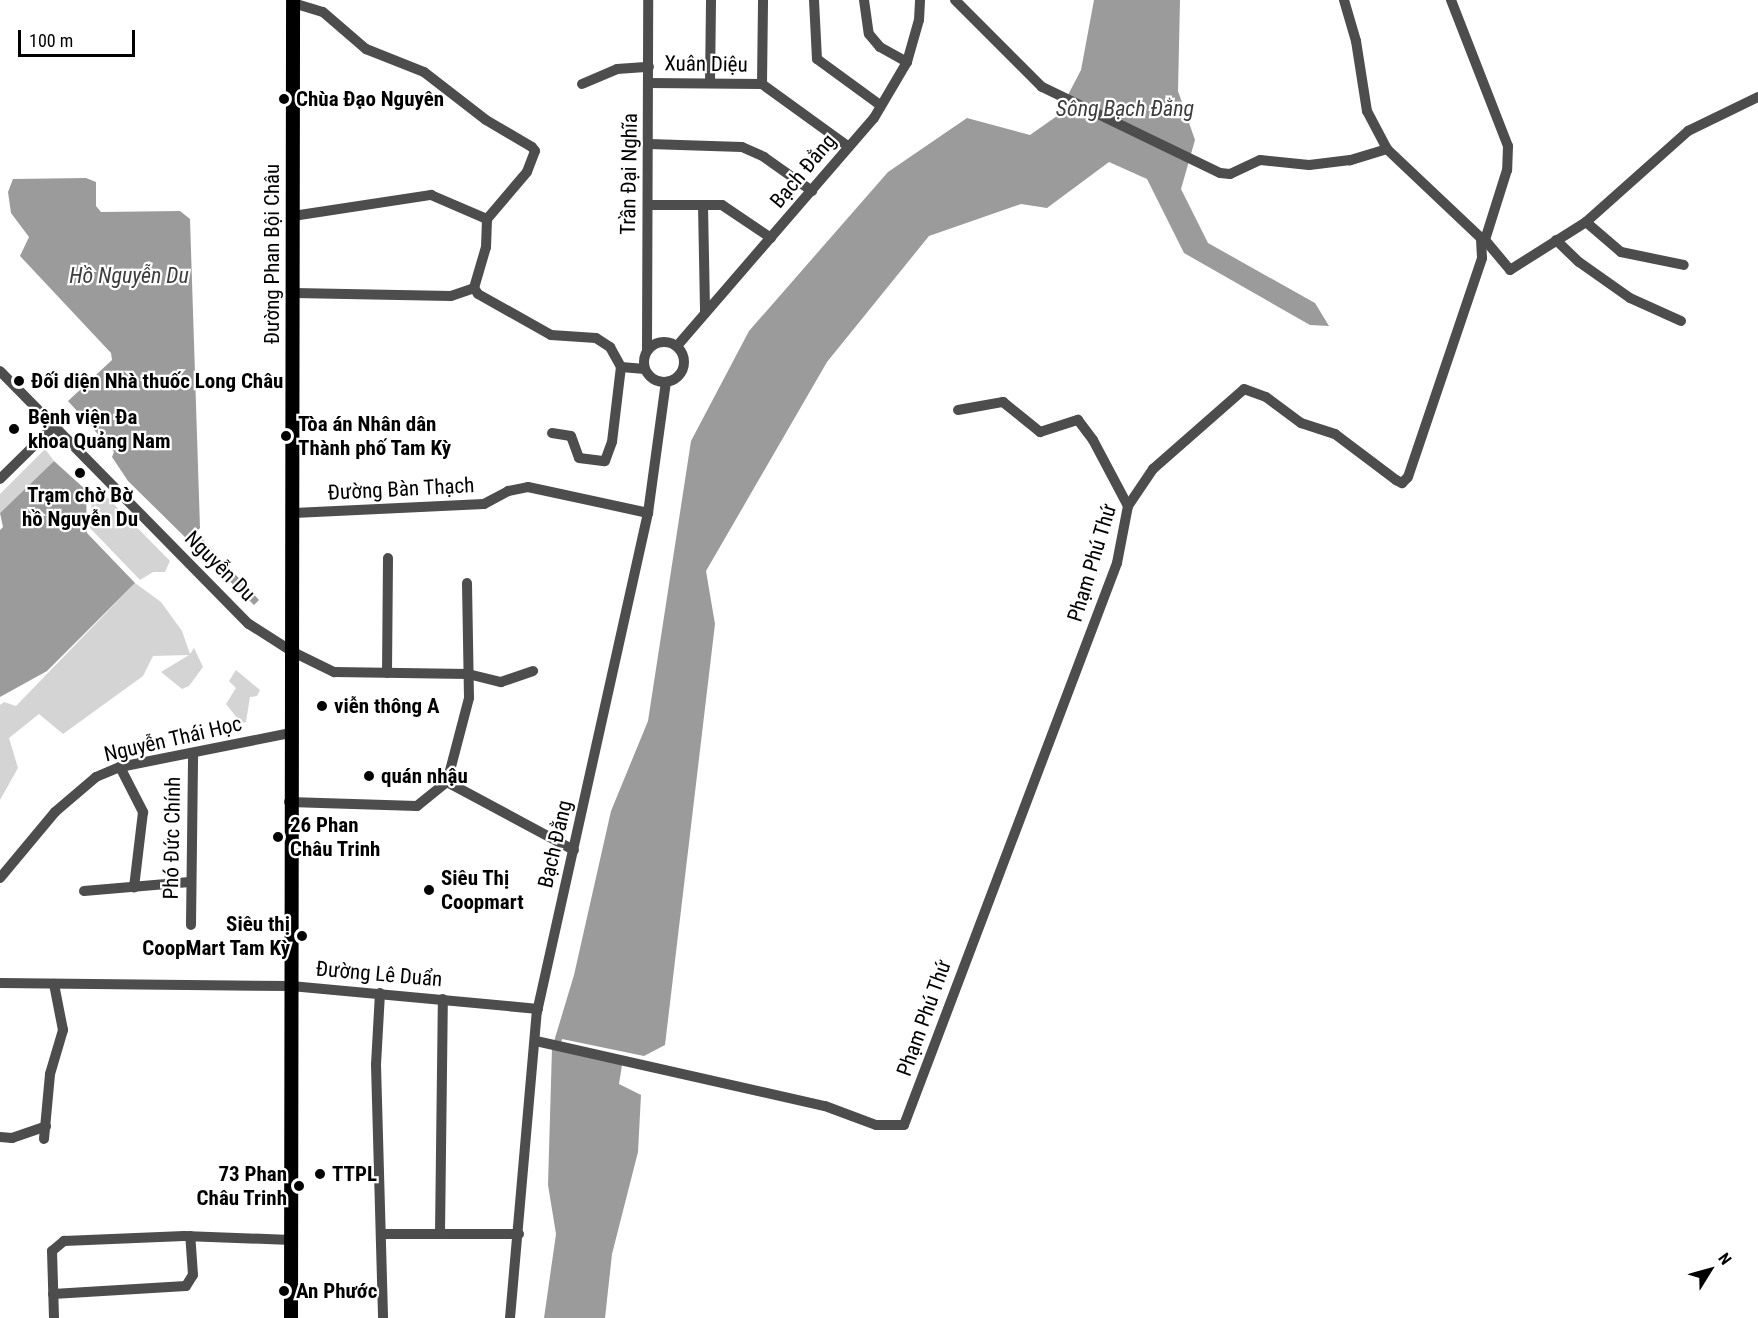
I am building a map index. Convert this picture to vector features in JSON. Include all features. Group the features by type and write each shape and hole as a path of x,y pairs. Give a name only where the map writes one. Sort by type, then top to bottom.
{"main road":[{"name":"Đường Phan Bội Châu","path":"291,1318 289,802 294,513 292,2"}],"street":[{"name":"Trần Đại Nghĩa","path":"647,350 648,0"},
{"path":"710,83 711,0"},
{"path":"762,84 763,0"},
{"path":"814,0 817,59 880,105"},
{"path":"864,0 869,34 880,47 907,62"},
{"name":"Bạch Đằng","path":"677,346 812,191 880,105 907,62 920,20 920,0"},
{"path":"956,0 1042,87 1226,174 1260,160 1309,165 1350,160 1387,149"},
{"path":"1344,0 1356,41 1367,111 1387,149 1485,241 1510,270 1586,222 1688,131 1758,98"},
{"path":"1451,0 1508,146 1507,170 1485,241"},
{"path":"292,2 323,12 366,50 424,72 486,120 535,151 527,172 487,219 486,246 474,288 478,294 551,335 604,341 621,368 612,442 605,461 579,458 571,436 552,433"},
{"path":"582,84 617,69 649,67"},
{"name":"Xuân Diệu","path":"649,83 762,84 849,147"},
{"path":"649,144 742,147 764,157 812,191"},
{"path":"293,216 431,195 487,219"},
{"path":"648,205 722,206 771,238"},
{"path":"704,205 705,313"},
{"path":"1586,222 1621,252 1684,265"},
{"path":"1556,240 1579,262 1630,298 1681,321"},
{"name":"Phạm Phú Thứ","path":"536,1041 562,1045 757,1094 825,1106 876,1125 904,1125 1117,563 1128,506 1153,469 1244,389 1266,398 1301,423 1335,434 1366,461 1396,480 1405,482 1485,241"},
{"path":"294,293 451,296 474,288"},
{"path":"665,341 677,346 684,358 682,371 666,382 653,379 645,369 647,350 665,341"},
{"path":"621,368 645,369"},
{"name":"Nguyễn Du","path":"0,371 249,624 293,652 334,672 468,674 501,682 533,671"},
{"name":"Bạch Đằng","path":"510,1318 538,1009 648,513 666,382"},
{"path":"958,410 1003,402 1040,432 1078,420 1093,440 1128,506"},
{"path":"0,479 54,426"},
{"name":"Đường Bàn Thạch","path":"294,513 484,504 508,491 528,488 648,513"},
{"path":"387,673 388,558"},
{"path":"289,802 417,806 435,795 447,782 469,698 467,583"},
{"name":"Nguyễn Thái Học","path":"0,878 77,791 120,768 290,733"},
{"name":"Phó Đức Chính","path":"191,925 193,753"},
{"path":"120,768 143,812 135,887"},
{"path":"447,782 574,850"},
{"path":"84,891 190,882"},
{"name":"Đường Lê Duẩn","path":"0,983 291,986 538,1009"},
{"path":"44,1139 50,1074 63,1030 54,984"},
{"path":"380,993 376,1065 383,1317"},
{"path":"440,1234 443,999"},
{"path":"0,1137 12,1138 46,1126"},
{"path":"381,1234 519,1234"},
{"path":"53,1294 186,1286 193,1275 190,1236"},
{"path":"54,1318 52,1251 64,1240 190,1236 291,1240"}],"shaded area":[{"path":"45,449 54,461 0,513 0,494"},
{"path":"99,489 170,561 165,572 153,572 140,580 90,528 92,493"},
{"path":"135,583 161,602 182,631 190,654 194,648 203,667 189,686 182,689 161,672 189,655 153,656 143,676 63,734 39,714 9,738 18,768 0,800 0,705 4,702 16,706"},
{"path":"236,670 260,690 257,696 250,697 246,722 241,723 226,704 236,688 229,681"}],"water":[{"name":"Sông Bạch Đằng","path":"1094,0 1180,0 1178,91 1195,140 1181,189 1208,243 1315,303 1329,326 1310,325 1184,253 1147,179 1109,162 1047,208 1021,204 929,236 827,362 706,571 715,624 665,1045 644,1056 562,1039 560,1049 622,1065 619,1084 641,1095 638,1152 612,1254 605,1318 544,1318 556,1234 548,1185 552,1048 574,975 611,811 648,721 691,441 749,331 888,172 967,118 1030,135 1057,116 1081,70"},
{"name":"Hồ Nguyễn Du","path":"86,178 96,182 96,206 101,212 180,211 190,219 200,528 196,532 259,600 254,605 128,481 112,457 114,452 68,401 112,360 111,353 20,256 29,237 11,213 8,192 13,179"},
{"path":"54,461 86,490 87,533 135,583 47,671 0,697 0,530 3,527 0,513"}],"place":[{"name":"Chùa Đạo Nguyên","path":"284,99"},
{"name":"Đối diện Nhà thuốc Long Châu","path":"19,381"},
{"name":"Bệnh viện Đa khoa Quảng Nam","path":"14,429"},
{"name":"Tòa án Nhân dân Thành phố Tam Kỳ","path":"286,436"},
{"name":"Trạm chờ Bờ hồ Nguyễn Du","path":"80,473"},
{"name":"viễn thông A","path":"322,706"},
{"name":"quán nhậu","path":"369,776"},
{"name":"26 Phan Châu Trinh","path":"278,837"},
{"name":"Siêu Thị Coopmart","path":"429,890"},
{"name":"Siêu thị CoopMart Tam Kỳ","path":"302,936"},
{"name":"TTPL","path":"320,1174"},
{"name":"73 Phan Châu Trinh","path":"299,1186"},
{"name":"An Phước","path":"284,1291"}]}
